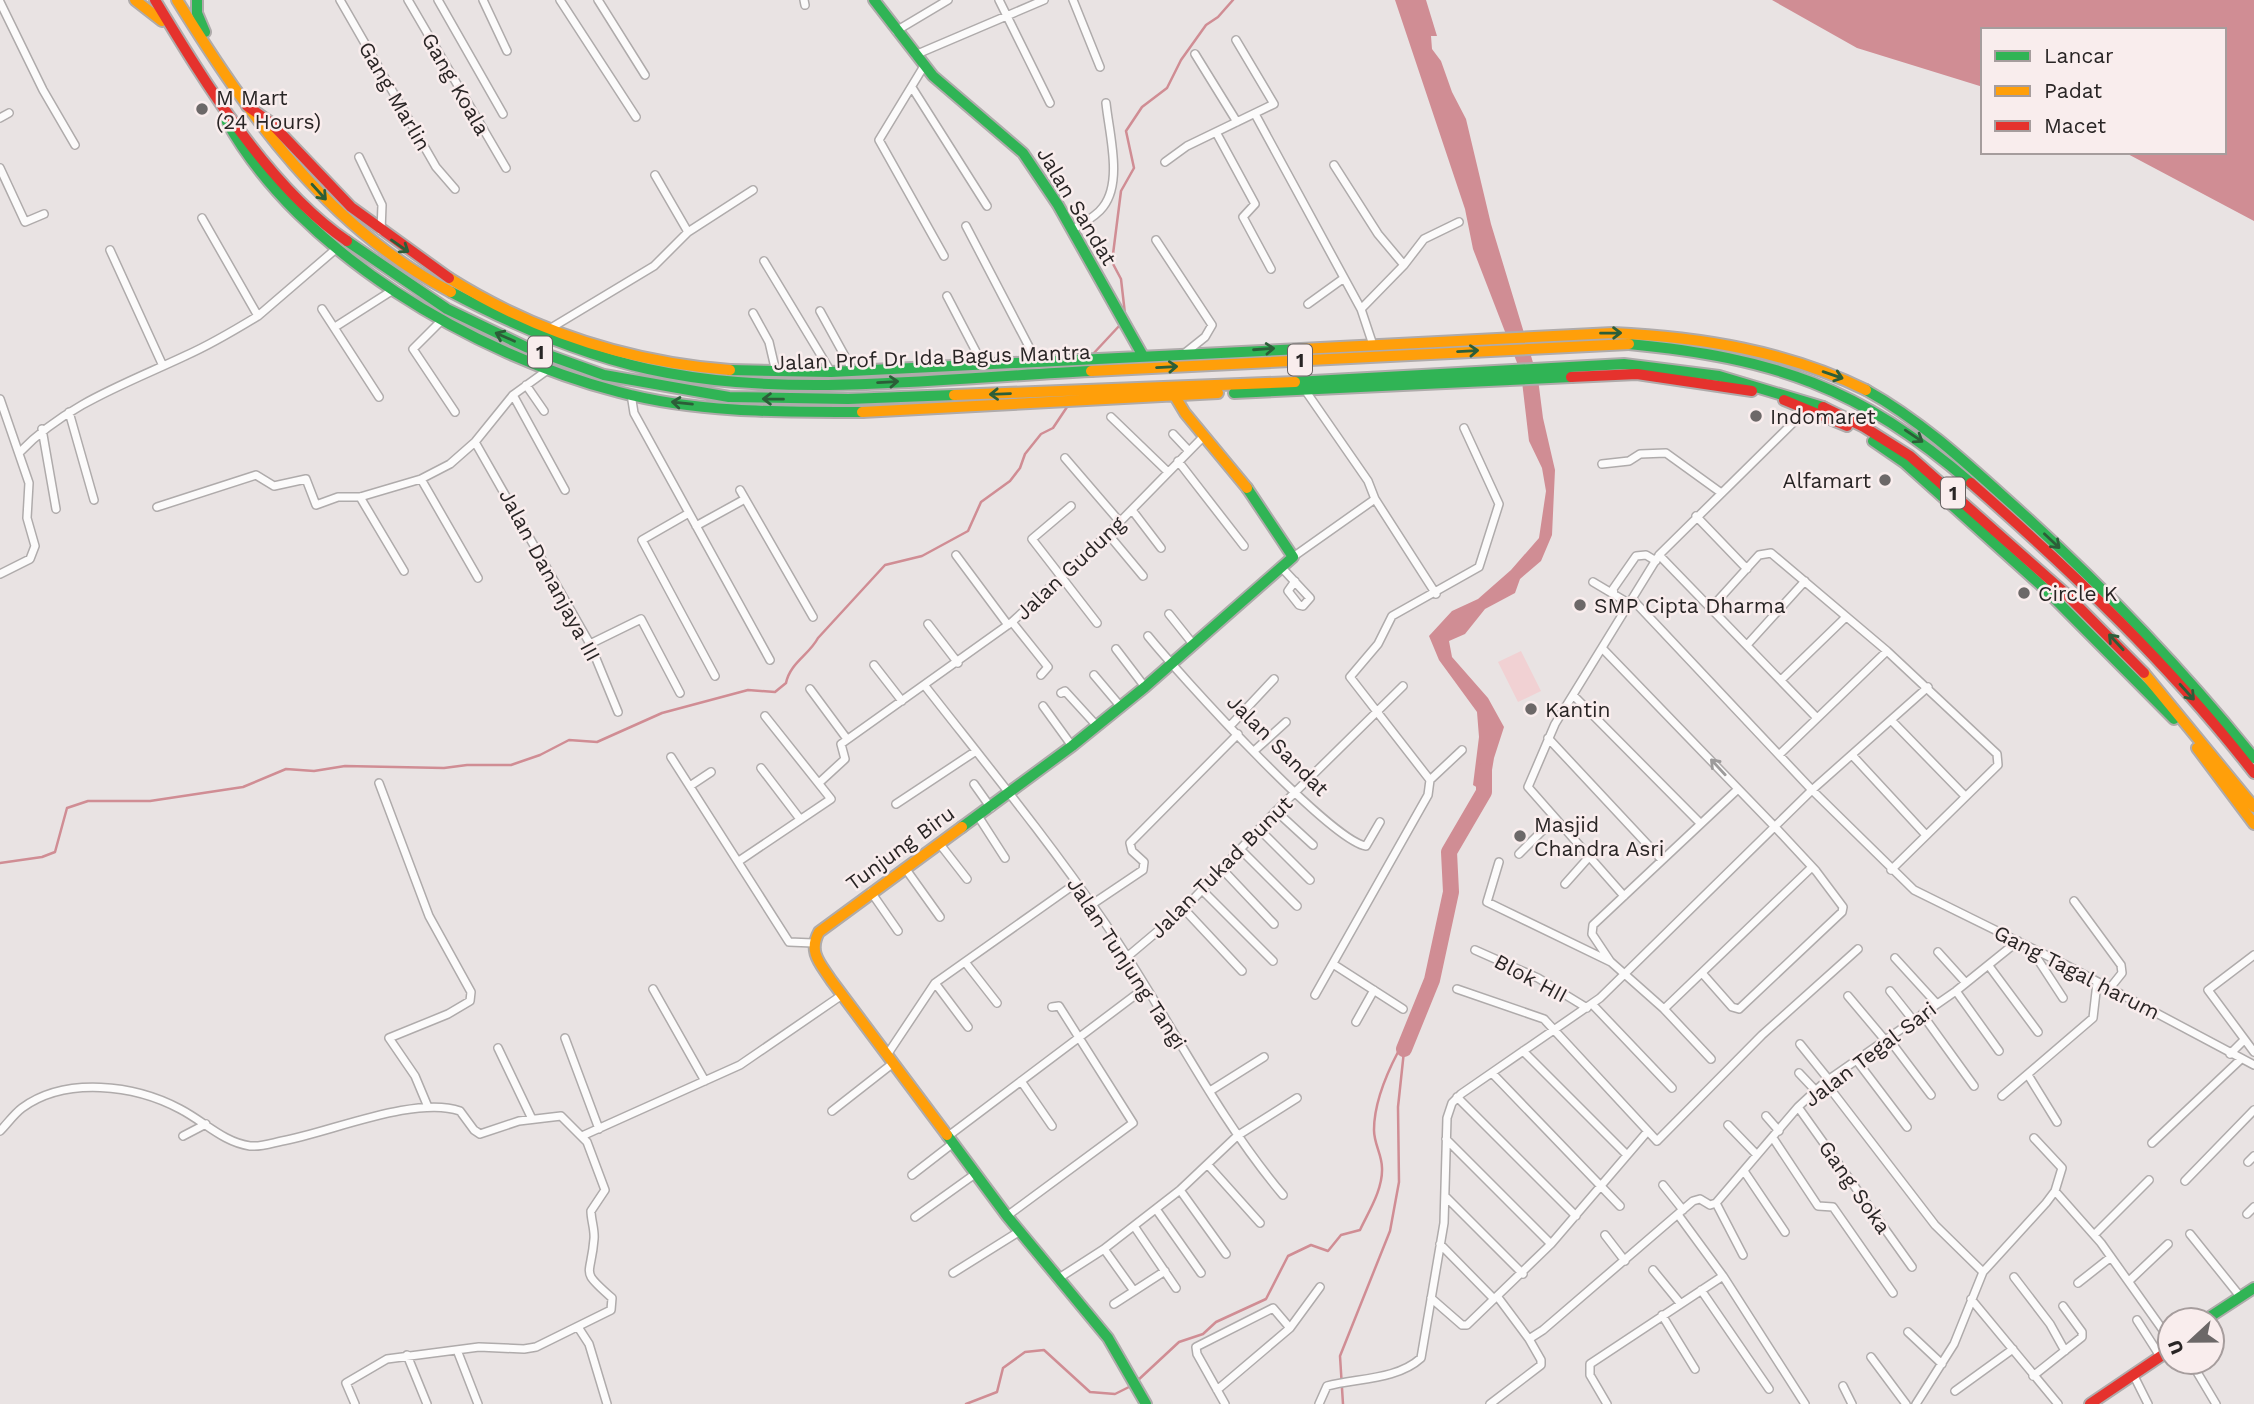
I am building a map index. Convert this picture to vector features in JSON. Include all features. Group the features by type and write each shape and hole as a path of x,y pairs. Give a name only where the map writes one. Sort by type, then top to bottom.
{"main road":[{"path":"135,0 164,23 203,74"},
{"name":"Jalan Prof Dr Ida Bagus Mantra","path":"155,0 203,74 221,108 314,216 422,294 481,327 539,352 636,383 729,397 848,399 1173,393"},
{"name":"Jalan Prof Dr Ida Bagus Mantra","path":"177,0 241,103 332,207 358,230 421,266 444,288 536,333 593,355 735,381 847,383 1434,353 1501,349 1544,342"},
{"path":"197,0 200,20 219,68"},
{"name":"Jalan Sandat","path":"874,0 924,66 1023,153 1072,230 1143,356"},
{"path":"241,103 266,118 351,208 421,266 578,340 643,363 776,372 831,372 1183,355 1372,342 1495,339 1544,342 1659,334 1729,345 1779,357 1846,380 1892,405 1931,433 2120,604 2172,659 2254,758"},
{"path":"221,108 229,127 265,176 337,248 393,290 442,320 549,369 646,398 764,411 877,411 1068,396"},
{"path":"1390,342 1391,355"},
{"name":"1","path":"1544,342 1626,344 1727,358 1797,375 1882,414 1926,444 2115,614 2202,710 2254,773"},
{"path":"1727,358 1729,345"},
{"path":"1434,353 1446,364 1434,372"},
{"name":"1","path":"1173,393 1434,372 1499,369 1551,371 1624,364 1672,368 1770,388 1815,402 1864,427 1910,456 2108,633 2254,807"},
{"path":"1173,393 1305,390 1508,378 1551,371 1637,373 1754,392 1807,409 1853,428 1879,444 1905,463 1986,536 2136,678 2181,726 2254,824"},
{"path":"636,383 646,398"},
{"path":"847,383 848,399"},
{"path":"1173,393 1259,503 1293,557"},
{"path":"2012,520 2020,511"},
{"path":"1986,536 1998,533"},
{"name":"Tunjung Biru","path":"813,943 819,932 871,892 1011,794 1121,707 1293,557"},
{"path":"813,943 816,958 842,995 1007,1216 1129,1369 1146,1404"},
{"path":"2224,1306 2254,1287"},
{"path":"2090,1404 2104,1400 2156,1355"}],"street":[{"name":"Gang Marlin","path":"340,0 436,167 455,189"},
{"name":"Gang Koala","path":"408,0 506,167"},
{"path":"438,0 503,114"},
{"path":"483,0 507,51"},
{"path":"560,0 636,117"},
{"path":"598,0 645,75"},
{"path":"896,30 948,0"},
{"path":"999,0 1051,103"},
{"path":"915,55 1044,0"},
{"path":"1073,0 1100,67"},
{"path":"0,2 43,90 75,145"},
{"path":"1166,162 1187,146 1217,134 1274,104 1275,100 1236,40"},
{"path":"1195,54 1237,122"},
{"path":"924,66 913,89 879,140 944,256"},
{"path":"913,89 987,206"},
{"path":"1072,230 1104,206 1111,190 1113,172 1106,103"},
{"path":"0,118 9,113"},
{"path":"1255,114 1361,309 1372,342"},
{"path":"1217,134 1255,204 1243,217 1271,269"},
{"path":"359,157 382,205 381,232"},
{"path":"1334,165 1378,234 1405,265"},
{"path":"0,168 25,222 44,214"},
{"path":"655,175 688,232"},
{"path":"551,328 654,266 688,232 752,190"},
{"path":"202,218 258,316"},
{"path":"1361,309 1405,265 1424,239 1459,222"},
{"path":"966,226 1037,362"},
{"path":"1156,240 1212,325 1205,337 1183,355"},
{"path":"20,452 41,429 69,412 204,347 258,316 337,248"},
{"path":"110,250 163,366"},
{"path":"764,261 831,372"},
{"path":"1308,304 1343,278"},
{"path":"335,327 393,290"},
{"path":"947,296 983,365"},
{"path":"322,309 379,397"},
{"path":"820,311 853,371"},
{"path":"753,313 769,342 776,372"},
{"path":"442,320 413,349 455,412"},
{"path":"157,507 256,475 274,486 306,479 316,505 338,497 360,497 421,479 450,464 475,442 513,396 549,369"},
{"path":"526,385 544,411"},
{"path":"1305,390 1368,481 1375,499 1436,594"},
{"path":"631,394 634,413 770,660"},
{"path":"513,396 565,490"},
{"path":"0,399 29,483 27,518 35,546 30,559 0,574"},
{"path":"1624,896 1528,787 1548,738 1657,558 1720,492 1807,409"},
{"path":"69,412 94,500"},
{"path":"1111,417 1168,472"},
{"path":"1430,780 1351,681 1352,673 1378,645 1392,616 1436,594 1479,567 1499,507 1497,497 1464,428"},
{"path":"41,429 56,509"},
{"path":"1173,434 1188,450"},
{"name":"Jalan Gudung","path":"847,739 1010,624 1120,523 1204,436"},
{"name":"Jalan Dananjaya III","path":"475,442 590,644 618,712"},
{"path":"1602,464 1629,461 1640,454 1666,453 1720,492"},
{"path":"1065,458 1120,523"},
{"path":"1178,461 1244,546"},
{"path":"421,479 478,578"},
{"path":"740,490 813,617"},
{"path":"360,497 404,571"},
{"path":"696,526 746,499"},
{"path":"1293,557 1304,552 1375,499"},
{"path":"1071,506 1032,538 1097,623"},
{"path":"1132,510 1161,548"},
{"path":"689,513 642,540 715,676"},
{"path":"1696,516 1747,569"},
{"path":"1108,534 1143,576"},
{"path":"1711,608 1766,552 1805,581 1928,687 2000,758 1996,767 1891,870"},
{"path":"956,555 1048,667 1041,675"},
{"path":"1614,594 1613,589 1636,556 1657,558 1711,608 1817,718"},
{"path":"1282,568 1295,581"},
{"path":"1747,645 1805,581"},
{"name":"Gang Tagal harum","path":"1593,582 1631,602 1812,790 1914,890 2110,988 2240,1060 2254,1065"},
{"path":"1169,614 1193,644"},
{"path":"1781,680 1846,617"},
{"path":"590,644 641,619 680,693"},
{"path":"928,624 958,663"},
{"name":"Jalan Sandat","path":"1148,636 1171,664 1296,793 1364,847 1369,844 1380,822"},
{"path":"1602,648 1776,828 1841,902 1843,910 1739,1009 1732,1007 1703,974"},
{"path":"1116,649 1145,687"},
{"path":"1780,754 1887,651"},
{"path":"874,665 902,701"},
{"path":"1094,675 1121,707"},
{"path":"1230,726 1274,679"},
{"path":"925,686 1011,794"},
{"name":"Jalan Tukad Bunut","path":"1127,957 1184,909 1276,811 1403,686"},
{"path":"1319,1404 1324,1388 1412,1366 1421,1358 1440,1244 1449,1110 1457,1097 1589,1006 1776,828 1812,790 1928,687"},
{"path":"810,689 847,739 839,747 845,760 820,782"},
{"path":"1061,693 1065,691 1097,726"},
{"path":"1573,695 1700,823"},
{"path":"1043,706 1072,746"},
{"path":"739,861 831,799 765,716"},
{"path":"1891,720 1965,796"},
{"path":"1254,751 1286,722"},
{"path":"1091,905 1143,870 1144,862 1130,849 1130,843 1238,734"},
{"path":"1548,738 1662,860"},
{"path":"1315,995 1428,795 1430,780 1462,750"},
{"path":"896,804 976,751"},
{"path":"1852,755 1926,835"},
{"path":"671,757 789,942 813,943"},
{"path":"761,768 800,819"},
{"path":"690,786 711,772"},
{"path":"379,783 429,916 471,992 470,1001 448,1014 389,1038 415,1076 428,1107"},
{"path":"974,784 991,808"},
{"path":"1611,962 1591,930 1738,789"},
{"name":"Jalan Tunjung Tangi","path":"1011,794 1127,957 1237,1136 1283,1195"},
{"path":"1276,811 1313,845"},
{"path":"978,816 1005,858"},
{"path":"1519,854 1554,819"},
{"path":"1259,829 1310,880"},
{"path":"939,843 967,879"},
{"path":"1240,849 1297,906"},
{"path":"1565,884 1589,858"},
{"path":"1499,862 1487,902 1611,962 1664,1009 1711,1059"},
{"path":"1664,1009 1812,867"},
{"path":"905,868 940,917"},
{"path":"1222,869 1274,924"},
{"path":"832,1111 890,1059 935,983 1075,884"},
{"path":"1202,890 1272,961"},
{"path":"871,892 898,931"},
{"path":"2074,901 2121,965 2122,973 2110,988"},
{"path":"1184,909 1242,971"},
{"name":"Jalan Tegal Sari","path":"1716,1203 1798,1107 1827,1081 1966,984 2018,941"},
{"path":"2029,947 2063,998"},
{"path":"1457,989 1544,1019 1655,1140 1661,1139 1762,1035 1858,949"},
{"name":"Blok HII","path":"1475,950 1538,978 1589,1006 1672,1088"},
{"path":"1938,952 1966,984"},
{"path":"2254,955 2208,990 2254,1052"},
{"path":"1895,958 1937,1004"},
{"path":"964,962 997,1003"},
{"path":"1333,964 1403,1009"},
{"path":"1989,966 2038,1032"},
{"path":"935,983 968,1027"},
{"path":"2002,1096 2093,1018 2097,983"},
{"path":"912,1175 1021,1081 1146,987"},
{"path":"653,989 705,1081"},
{"path":"1356,1022 1374,990"},
{"path":"1890,991 1913,1020"},
{"path":"1956,991 1999,1051"},
{"path":"582,1136 749,1059 842,995"},
{"path":"1848,996 1931,1095"},
{"path":"1007,1216 1133,1123 1059,1006 1052,1007"},
{"path":"1922,1014 1974,1086"},
{"path":"565,1038 599,1129"},
{"path":"2230,1054 2244,1040"},
{"path":"1800,1044 1935,1225 1983,1272"},
{"path":"498,1048 532,1119"},
{"path":"1523,1051 1627,1155"},
{"path":"1210,1091 1264,1057"},
{"path":"1857,1060 1907,1128"},
{"path":"2152,1143 2240,1060"},
{"path":"1492,1073 1620,1206"},
{"path":"1799,1073 1816,1091"},
{"path":"2028,1075 2057,1122"},
{"path":"1021,1081 1052,1126"},
{"path":"0,1131 24,1107 45,1096 88,1088 149,1096 206,1124 229,1142 254,1146 314,1135 342,1124 428,1107 460,1111 480,1134 532,1119 561,1116 590,1146 605,1190 591,1211 594,1240 588,1271 594,1283 612,1298 614,1305 607,1314 529,1349 479,1347 379,1362 346,1383 355,1404"},
{"path":"1457,1097 1576,1216"},
{"path":"1059,1278 1104,1249 1181,1190 1237,1136 1297,1098"},
{"name":"Gang Soka","path":"1798,1107 1912,1267"},
{"path":"2185,1181 2254,1110"},
{"path":"1766,1116 1779,1131"},
{"path":"183,1136 206,1124"},
{"path":"1728,1125 1757,1155"},
{"path":"1431,1298 1465,1326 1523,1274 1647,1132"},
{"path":"1773,1138 1818,1206 1833,1208 1893,1293"},
{"path":"1916,1404 1954,1343 1983,1272 2055,1191 2062,1168 2034,1138"},
{"path":"1447,1139 1550,1244"},
{"path":"1208,1165 1260,1223"},
{"path":"1744,1171 1785,1232"},
{"path":"915,1217 975,1174"},
{"path":"2094,1235 2149,1180"},
{"path":"1663,1185 1805,1404"},
{"path":"1181,1190 1226,1254"},
{"path":"2055,1191 2111,1257 2156,1325"},
{"path":"1445,1196 1523,1274"},
{"path":"1529,1339 1698,1199 1710,1205 1716,1203 1743,1255"},
{"path":"2247,1214 2254,1207"},
{"path":"1156,1209 1201,1273"},
{"path":"1134,1226 1175,1288"},
{"path":"953,1273 1020,1231"},
{"path":"2190,1234 2239,1295"},
{"path":"1605,1235 1625,1261"},
{"path":"1440,1244 1496,1297 1529,1339 1541,1360 1541,1365 1490,1404"},
{"path":"2129,1281 2168,1244"},
{"path":"1104,1249 1134,1291"},
{"path":"2078,1283 2111,1257"},
{"path":"1653,1270 1680,1303"},
{"path":"1114,1304 1165,1271"},
{"path":"1606,1404 1588,1367 1723,1276"},
{"path":"2014,1277 2050,1324 2065,1351"},
{"path":"1217,1390 1290,1328 1320,1287"},
{"path":"1701,1290 1769,1389"},
{"path":"1971,1299 2059,1404"},
{"path":"2033,1376 2082,1334 2063,1306"},
{"path":"1225,1404 1196,1354 1198,1345 1273,1308 1290,1328"},
{"path":"1662,1315 1695,1369"},
{"path":"2137,1321 2156,1336"},
{"path":"578,1326 589,1344 607,1404"},
{"path":"1908,1332 1942,1364"},
{"path":"1955,1391 2013,1349"},
{"path":"457,1350 478,1404"},
{"path":"407,1356 427,1404"},
{"path":"1871,1357 1906,1404"},
{"path":"2133,1374 2148,1404"},
{"path":"2199,1376 2216,1404"},
{"path":"1843,1387 1852,1404"}],"shaded area":[{"path":"1395,0 1426,0 1437,36 1431,36 1432,49 1441,61 1452,92 1466,119 1491,224 1538,379 1543,418 1555,470 1552,535 1541,561 1520,579 1515,593 1485,609 1465,634 1449,641 1452,657 1488,698 1504,727 1494,758 1488,794 1473,785 1479,737 1477,712 1439,660 1429,636 1452,611 1478,599 1511,570 1539,538 1546,491 1542,468 1529,441 1521,373 1473,249 1465,209"},
{"path":"1772,0 2254,0 2254,221 2128,154 2226,154 2226,28 1981,28 1981,86 1857,48"},
{"path":"1521,651 1541,691 1518,702 1498,662"}],"waterway":[{"path":"1125,314 1121,279 1112,262 1121,191 1134,168 1126,131 1142,107 1167,88 1181,60 1206,25 1218,17 1233,0"},
{"path":"1093,354 1120,325"},
{"path":"0,863 42,857 55,852 67,808 88,801 150,801 243,787 286,769 314,771 345,766 444,768 511,765 540,755 569,740 597,742 662,713 748,690 775,692 786,683 791,670 818,638 885,565 922,556 968,531 981,502 1010,481 1020,468 1025,454 1041,434 1053,428 1069,404"},
{"path":"1404,1049 1432,980 1451,892 1449,852 1484,792 1484,771"},
{"path":"1136,1382 1179,1342 1203,1334 1216,1322 1266,1299 1288,1256 1311,1245 1328,1251 1341,1235 1360,1230 1375,1200 1382,1176 1382,1163 1374,1130 1378,1100 1398,1052 1404,1049"},
{"path":"1343,1404 1340,1356 1390,1231 1399,1182 1398,1107 1404,1051"},
{"path":"966,1404 997,1392 1003,1368 1025,1352 1044,1350 1090,1392 1115,1394 1131,1386"}],"traffic: fast":[{"path":"197,0 197,13 205,32"},
{"path":"874,0 933,76 1023,153 1058,205 1143,356"},
{"path":"226,120 258,168 298,213 344,255 396,292 451,325 507,353 619,392 679,404 740,410 862,412"},
{"path":"347,241 447,309 526,347 604,375 729,397 848,399 954,395"},
{"path":"451,292 529,330 583,351 639,367 718,380 770,384 878,384 1091,371"},
{"path":"1629,344 1728,358 1813,383 1891,423 1971,483"},
{"path":"730,370 831,372 1301,349"},
{"path":"1295,382 1624,364 1719,376 1823,407"},
{"path":"1234,393 1571,377"},
{"path":"1866,390 1903,413 1938,440 2071,559 2165,655 2254,758"},
{"path":"1873,441 1905,463 2044,588 2174,719"},
{"path":"962,827 1072,746 1145,687 1293,557 1247,488"},
{"path":"947,1135 1007,1216 1108,1338 1146,1404"},
{"path":"2226,1306 2254,1288"}],"traffic: slow":[{"path":"135,0 162,21"},
{"path":"177,0 233,85 294,165 329,202 366,235 407,266 451,292"},
{"path":"449,278 515,314 584,341 656,360 730,370"},
{"path":"1301,349 1613,333 1646,335 1742,348 1805,365 1866,390"},
{"path":"1091,371 1629,344"},
{"path":"954,395 1295,382"},
{"path":"1173,393 1185,413 1247,488"},
{"path":"862,412 1218,393"},
{"path":"2144,673 2254,807"},
{"path":"2197,748 2254,824"},
{"path":"947,1135 819,963 815,946 819,932 962,827"}],"traffic: jam":[{"path":"155,0 216,98 264,162 318,218 347,241"},
{"path":"247,106 270,122 351,207 449,278"},
{"path":"1571,377 1637,374 1752,391"},
{"path":"1784,400 1847,426"},
{"path":"1823,407 1864,427 1910,456 2065,593 2144,673"},
{"path":"1971,483 2120,621 2189,695 2254,773"},
{"path":"2090,1404 2156,1359"}],"place":[{"name":"M Mart (24 Hours)","path":"202,109"},
{"name":"Indomaret","path":"1756,416"},
{"name":"Alfamart","path":"1885,480"},
{"name":"Circle K","path":"2024,593"},
{"name":"SMP Cipta Dharma","path":"1580,605"},
{"name":"Kantin","path":"1531,709"},
{"name":"Masjid Chandra Asri","path":"1520,836"}]}
